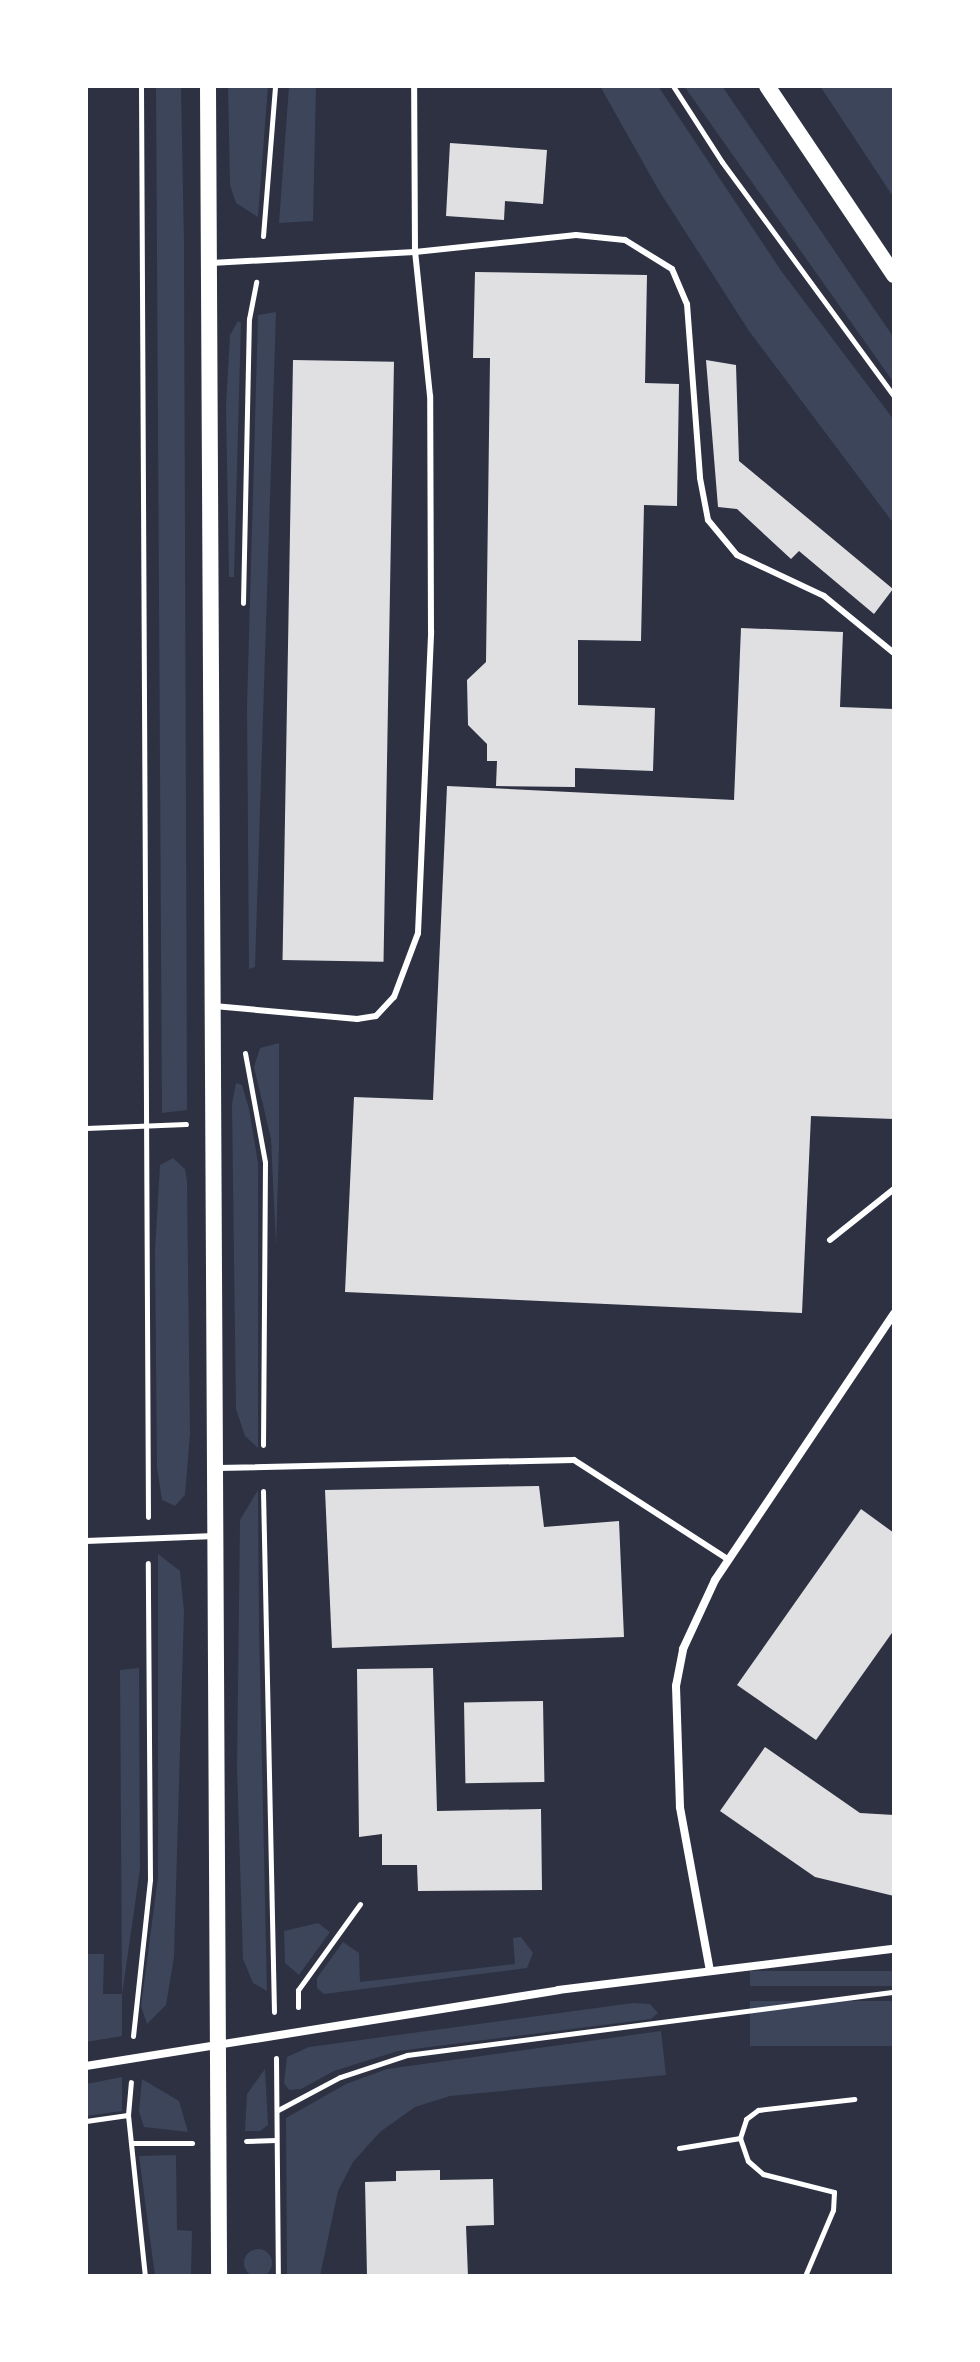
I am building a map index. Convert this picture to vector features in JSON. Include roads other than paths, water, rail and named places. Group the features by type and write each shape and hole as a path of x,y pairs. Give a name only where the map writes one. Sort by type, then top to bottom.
{"main road":[{"path":"208,86 219,2276"},
{"path":"767,86 894,275"}],"street":[{"path":"710,1971 680,1807 676,1686 696,1613 894,1314"},
{"path":"86,2066 275,2032 710,1971 894,1949"}],"lane":[{"path":"211,1006 357,1019 376,1016 394,997 418,933 431,615 430,396 415,252 414,86"},
{"path":"207,263 415,252 576,235 625,240 672,269 687,304 700,478 708,520 737,555 824,596 894,653"},
{"path":"830,1240 894,1189"},
{"path":"213,1468 574,1460 729,1560"},
{"path":"86,1541 215,1536"}]}
